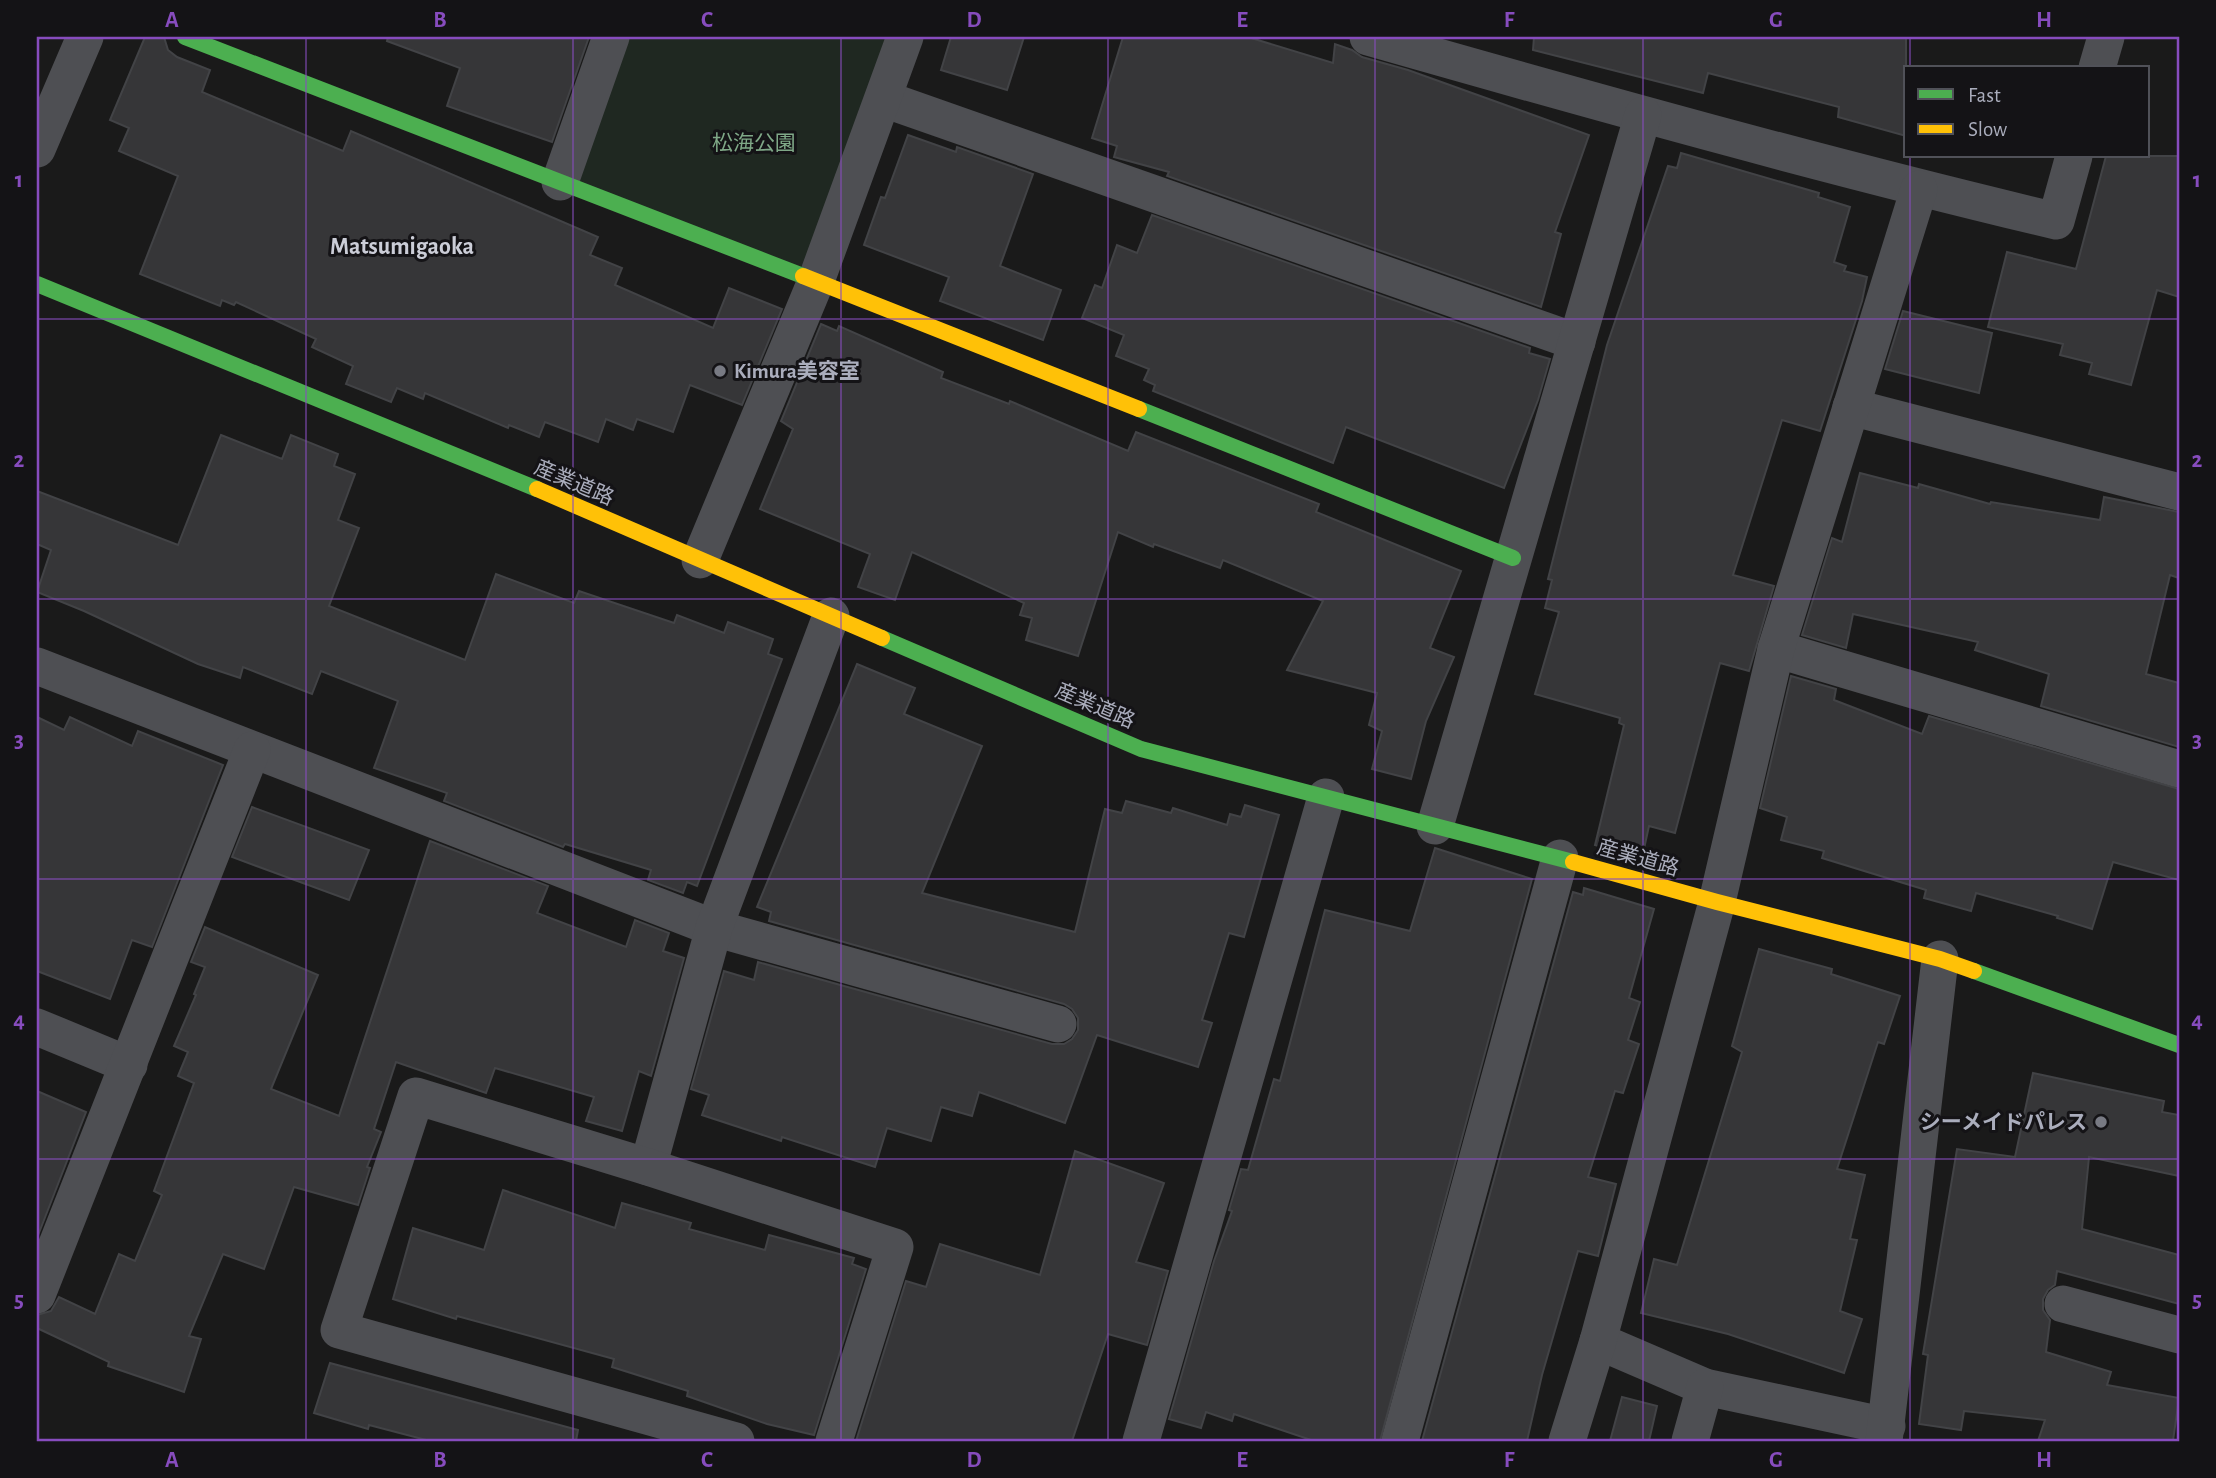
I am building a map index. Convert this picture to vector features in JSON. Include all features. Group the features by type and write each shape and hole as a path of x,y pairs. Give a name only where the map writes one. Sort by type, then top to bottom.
{"street":[{"path":"37,149 85,37"},
{"path":"185,37 816,281 1513,558"},
{"path":"560,182 611,37"},
{"path":"700,560 816,281 905,37"},
{"path":"1368,37 1427,45 1643,115 1919,189 2056,221 2073,158"},
{"path":"2098,66 2106,37"},
{"path":"884,99 1577,342"},
{"path":"1435,826 1643,115"},
{"path":"1567,1441 1598,1341 1717,902 1776,649 1919,189"},
{"name":"産業道路","path":"37,284 425,442 1141,749 1940,959 2179,1045"},
{"path":"1852,407 2179,492"},
{"path":"649,1167 714,928 831,616"},
{"path":"1776,649 2179,769"},
{"path":"37,666 714,928 1058,1024"},
{"path":"37,1295 252,750"},
{"path":"1141,1441 1326,797"},
{"path":"1400,1441 1560,858"},
{"path":"1598,1341 1705,1387 1886,1434 1940,959"},
{"path":"37,1027 129,1065"},
{"path":"736,1441 339,1330 416,1096 649,1167 895,1247 834,1441"},
{"path":"2063,1304 2179,1335"},
{"path":"1690,1441 1705,1387"}],"green space":[{"name":"松海公園","path":"611,37 905,37 816,281 560,182"}],"building":[{"path":"145,37 164,37 168,50 177,57 210,70 202,92 343,151 351,131 598,237 590,255 622,268 615,285 713,328 729,288 782,309 742,405 690,385 673,432 637,419 633,430 606,419 598,442 545,422 539,437 509,425 508,428 425,393 423,399 397,388 391,402 346,384 353,366 312,347 316,339 236,302 234,305 222,300 220,306 140,274 178,176 119,151 129,128 110,120"},
{"path":"388,37 589,37 552,142 447,106 460,68 387,41"},
{"path":"951,37 1024,37 1007,90 941,70"},
{"path":"1123,37 1248,37 1333,63 1335,44 1362,57 1408,70 1589,135 1555,232 1561,234 1541,307 1167,176 1169,172 1114,157 1117,146 1092,138"},
{"path":"1534,37 1906,37 1904,135 1838,117 1839,107 1708,73 1703,93 1533,50"},
{"path":"908,135 956,152 957,147 1033,174 1000,266 1061,290 1043,340 940,301 949,277 864,245"},
{"path":"1681,153 1819,193 1818,197 1850,207 1834,262 1846,266 1844,271 1867,277 1862,301 1820,431 1782,420 1733,575 1774,586 1749,671 1720,663 1675,833 1649,826 1642,858 1595,845 1624,725 1619,723 1620,718 1535,694 1559,612 1545,608 1552,580 1548,579 1607,345 1668,166 1677,168"},
{"path":"2179,156 2179,297 2157,290 2131,385 2089,374 2092,363 2060,355 2063,344 1988,327 2007,252 2076,269 2105,158"},
{"path":"1152,215 1530,348 1529,353 1550,359 1538,400 1504,488 1346,427 1333,463 1153,391 1155,385 1144,380 1149,369 1116,356 1124,335 1082,318 1095,285 1102,288 1117,245 1137,253"},
{"path":"1903,311 1992,333 1979,393 1885,369"},
{"path":"821,324 837,331 839,326 943,372 941,378 1009,404 1010,401 1128,451 1136,432 1319,504 1316,512 1461,571 1430,648 1454,657 1426,721 1411,779 1372,769 1382,731 1369,725 1377,693 1287,670 1323,601 1223,560 1220,568 1154,544 1153,547 1118,532 1078,656 1026,640 1032,618 1020,615 1024,603 912,552 895,600 858,587 870,554 760,509 793,429 781,421"},
{"path":"221,435 282,459 291,435 338,454 334,466 355,474 338,520 359,528 329,606 465,660 496,574 574,603 579,591 674,623 677,615 724,633 728,622 773,639 768,654 782,659 697,886 687,882 683,893 648,880 651,870 565,844 563,847 444,801 447,793 374,768 398,701 321,671 312,694 243,667 240,678 198,664 37,592 51,550 37,544 37,491 178,545"},
{"path":"1860,473 1918,488 1919,484 1990,504 1991,502 2100,520 2104,497 2179,512 2179,578 2170,575 2146,674 2179,683 2179,747 2041,706 2049,674 1975,650 1978,642 1853,614 1846,648 1802,635 1832,538 1842,542"},
{"path":"857,664 915,688 904,714 982,746 922,893 1075,932 1105,809 1122,813 1126,801 1171,813 1173,808 1227,825 1230,814 1241,817 1245,805 1279,815 1244,937 1229,933 1202,1020 1212,1023 1198,1067 1097,1035 1065,1123 979,1092 972,1116 941,1107 931,1141 887,1128 875,1167 782,1137 781,1141 702,1115 709,1095 691,1089 724,971 754,980 758,962 1052,1044 1064,1044 1072,1039 1078,1030 1078,1018 1072,1009 1064,1004 769,921 771,912 757,907"},
{"path":"1791,676 1836,689 1834,700 1922,734 1929,716 2179,789 2179,880 2113,862 2092,929 2057,918 2058,916 1976,893 1971,911 1924,898 1926,890 1822,858 1824,851 1781,840 1787,817 1760,808"},
{"path":"37,717 64,730 70,717 132,746 138,731 223,765 152,947 132,940 110,999 37,971"},
{"path":"252,807 369,850 349,900 232,857"},
{"path":"430,841 548,886 537,913 626,947 635,920 669,933 663,951 684,958 651,1076 639,1071 622,1131 586,1121 594,1097 495,1068 486,1093 396,1062 374,1129 381,1132 367,1167 370,1168 358,1205 294,1187 264,1269 223,1254 189,1336 201,1339 184,1392 108,1366 109,1362 37,1328 37,1315 51,1311 59,1297 95,1314 119,1254 135,1261 162,1195 154,1191 194,1083 178,1076 188,1052 174,1046 205,967 191,962 205,927 318,975 271,1089 339,1116"},
{"path":"1435,848 1532,879 1380,1441 1314,1441 1234,1414 1232,1421 1206,1412 1201,1428 1169,1419 1214,1261 1232,1211 1229,1210 1241,1169 1248,1170 1274,1079 1280,1081 1325,910 1410,931"},
{"path":"1584,888 1654,909 1629,998 1640,1002 1628,1040 1639,1044 1623,1093 1615,1091 1588,1177 1616,1184 1598,1256 1578,1251 1542,1375 1527,1441 1422,1441 1573,892 1583,895"},
{"path":"1759,949 1832,969 1831,974 1900,996 1884,1044 1878,1042 1837,1169 1865,1175 1850,1239 1857,1240 1840,1311 1862,1319 1844,1373 1728,1334 1641,1313 1654,1259 1677,1265 1742,1052 1732,1046"},
{"path":"2033,1073 2164,1101 2162,1112 2179,1115 2179,1176 2089,1157 2082,1229 2179,1255 2179,1304 2057,1271 2055,1285 2043,1299 2043,1310 2050,1320 2046,1352 2111,1372 2107,1385 2179,1398 2173,1441 2038,1441 2045,1420 1964,1411 1961,1430 1919,1424 1928,1355 1923,1354 1957,1149 2015,1157"},
{"path":"37,1091 86,1112 37,1238"},
{"path":"1075,1151 1164,1183 1136,1262 1168,1271 1147,1345 1108,1334 1072,1441 856,1441 906,1281 926,1287 940,1244 1040,1275"},
{"path":"503,1190 615,1228 622,1203 691,1223 689,1229 765,1250 769,1235 854,1258 852,1264 866,1269 814,1435 767,1424 687,1396 688,1391 612,1367 614,1359 457,1316 456,1319 393,1299 413,1228 484,1250"},
{"path":"330,1363 578,1430 576,1441 430,1441 369,1425 368,1429 314,1413"},
{"path":"1622,1397 1657,1406 1649,1441 1610,1441"}],"traffic: fast":[{"path":"185,37 803,276"},
{"path":"37,284 537,489"},
{"path":"1139,409 1513,558"},
{"path":"882,638 1141,749 1573,862"},
{"path":"1974,971 2179,1045"}],"traffic: slow":[{"path":"803,276 1139,409"},
{"path":"537,489 882,638"},
{"path":"1573,862 1940,959 1974,971"}],"place":[{"name":"Kimura美容室","path":"720,371"},
{"name":"シーメイドパレス","path":"2101,1122"}],"district":[{"name":"Matsumigaoka","path":"402,247"}]}
